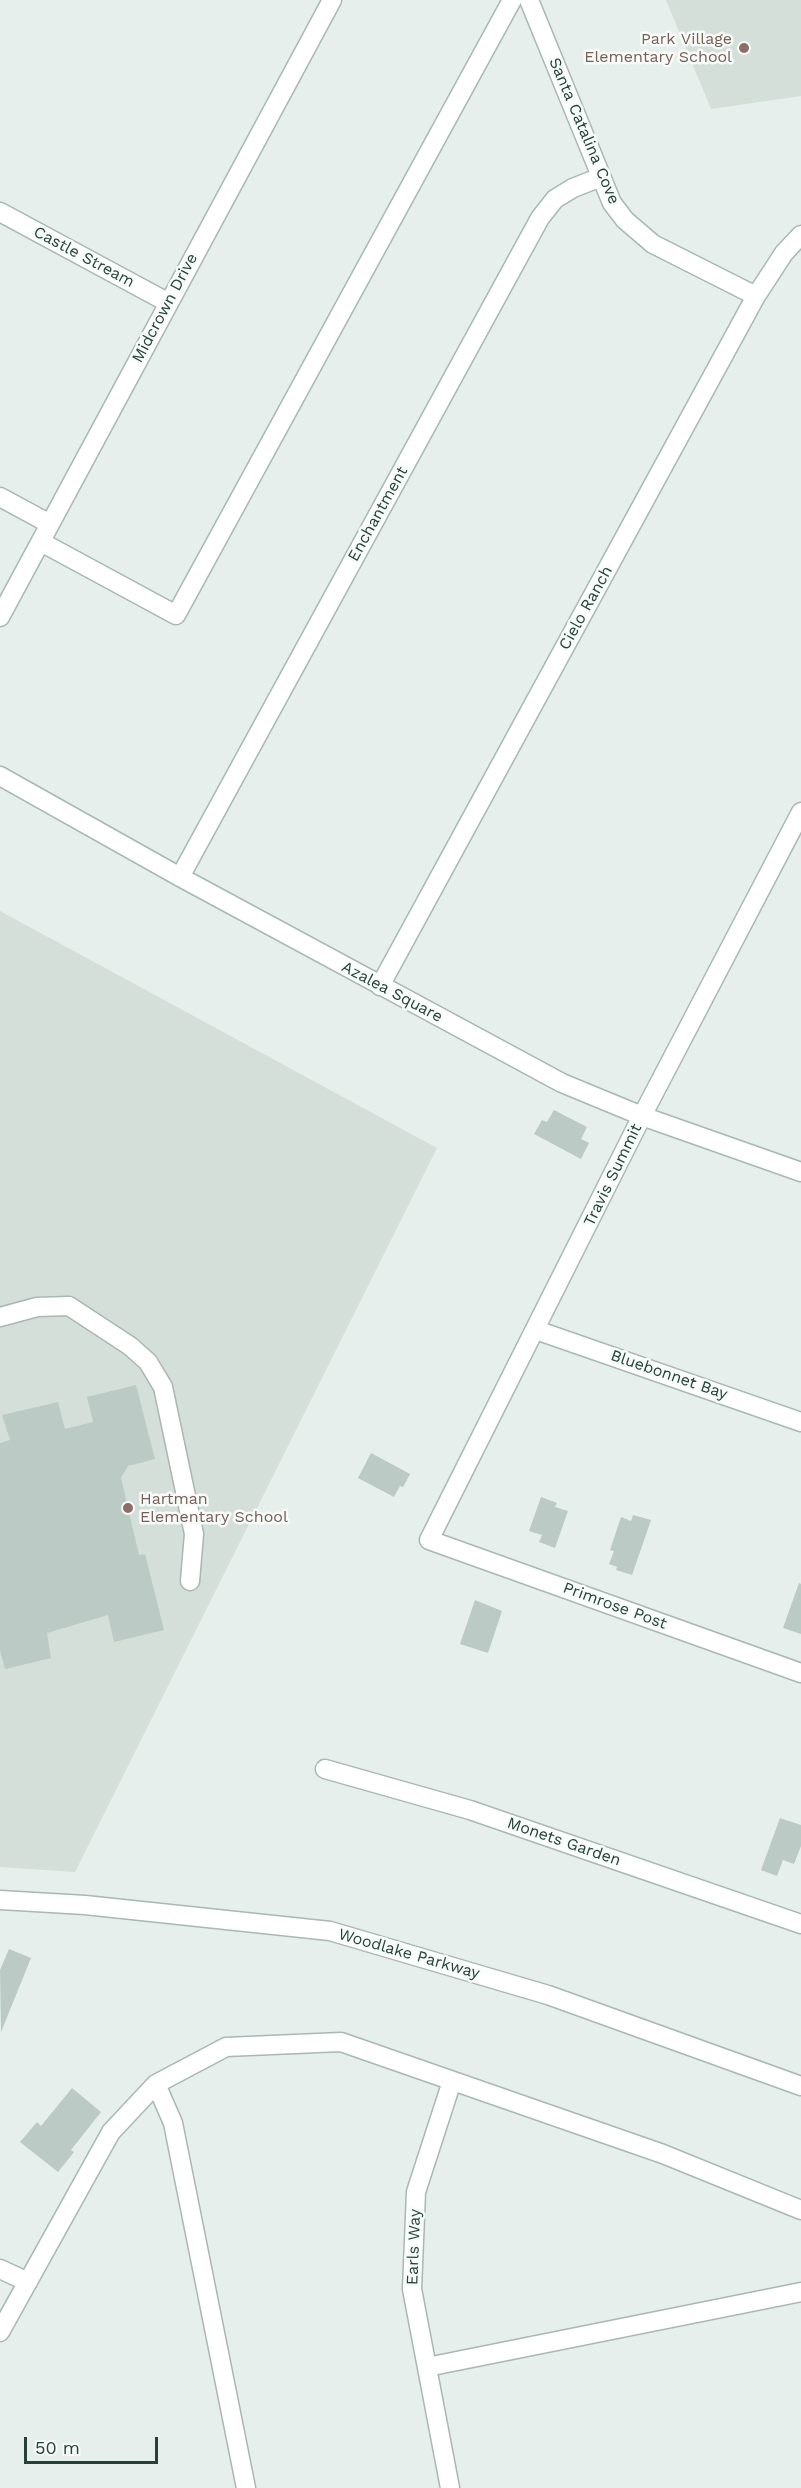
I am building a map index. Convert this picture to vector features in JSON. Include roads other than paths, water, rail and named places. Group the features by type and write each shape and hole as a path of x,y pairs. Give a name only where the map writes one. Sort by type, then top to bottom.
{"street":[{"name":"Midcrown Drive","path":"0,617 167,302 332,0"},
{"path":"41,542 176,615 512,0"},
{"name":"Santa Catalina Cove","path":"529,0 612,203 637,233 653,244 756,296"},
{"name":"Enchantment","path":"180,876 540,218 555,200 573,188 602,177"},
{"name":"Castle Stream","path":"0,212 167,302"},
{"name":"Cielo Ranch","path":"380,986 756,296 784,253 801,235"},
{"path":"0,497 50,524"},
{"name":"Azalea Square","path":"0,776 380,986 562,1083 642,1116 801,1172"},
{"name":"Travis Summit","path":"429,1540 642,1116 801,812"},
{"path":"0,1317 37,1307 69,1306 130,1346 148,1362 163,1387 194,1534 190,1581"},
{"name":"Bluebonnet Bay","path":"536,1330 801,1422"},
{"name":"Primrose Post","path":"429,1540 801,1672"},
{"name":"Monets Garden","path":"325,1769 470,1810 801,1924"},
{"name":"Woodlake Parkway","path":"0,1900 85,1905 330,1931 548,1995 801,2086"},
{"path":"0,2332 111,2132 156,2084 226,2047 341,2042 663,2154 801,2210"},
{"name":"Earls Way","path":"450,2488 412,2289 416,2192 452,2081"},
{"path":"156,2084 173,2123 246,2488"},
{"path":"0,2269 28,2282"},
{"path":"427,2367 801,2292"}],"place":[{"name":"Park Village Elementary School","path":"744,48"},
{"name":"Hartman Elementary School","path":"128,1508"}]}
